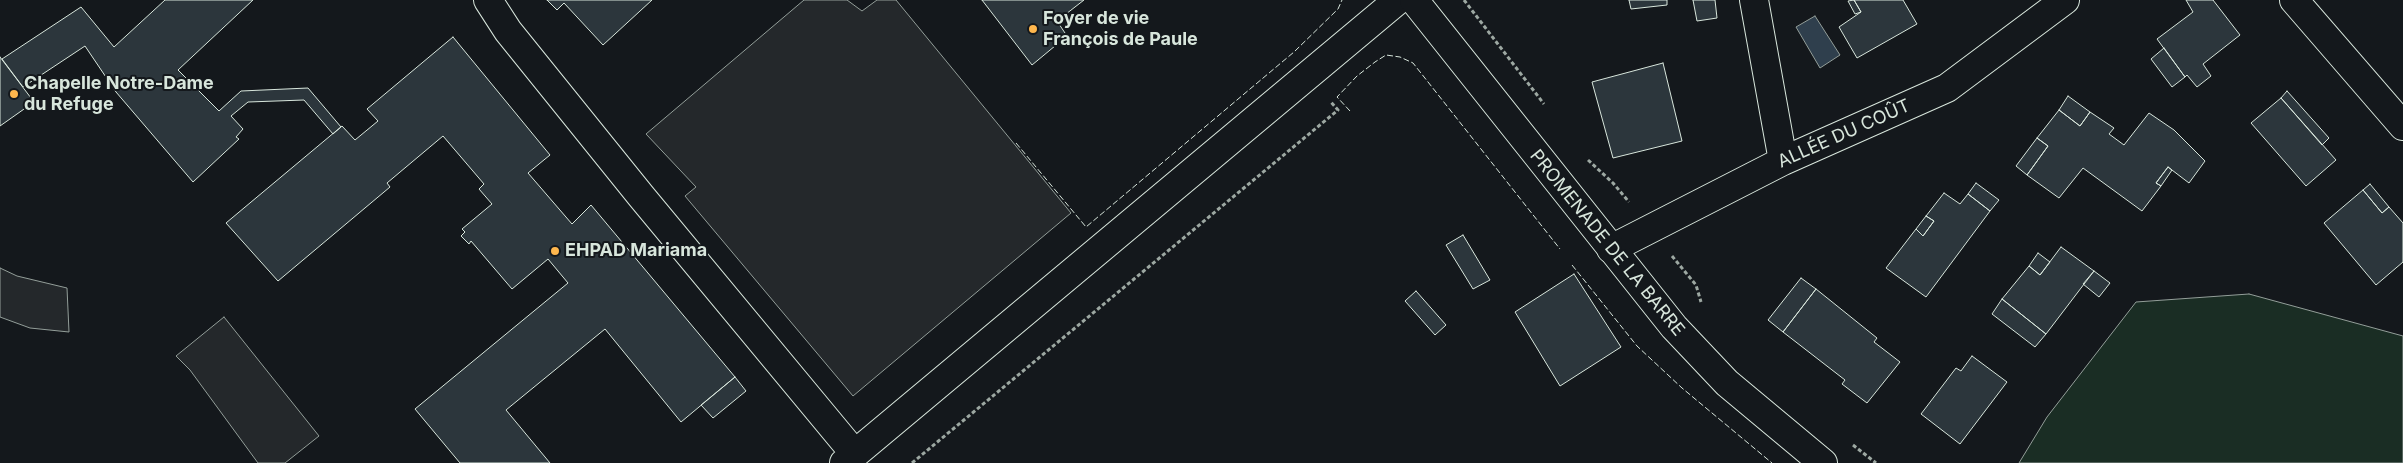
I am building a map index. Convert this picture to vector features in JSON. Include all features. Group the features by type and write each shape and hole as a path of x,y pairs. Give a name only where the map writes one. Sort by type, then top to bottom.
{"street":[{"path":"488,0 508,31 849,458 1398,0"},
{"name":"PROMENADE DE LA BARRE","path":"1414,0 1674,328 1727,383 1823,463"},
{"path":"1754,0 1784,161"},
{"name":"ALLÉE DU COÛT","path":"1611,249 1784,161 1947,88 2065,0"},
{"path":"2294,0 2403,126"}],"path":[{"path":"1464,0 1549,110"},
{"path":"912,463 1338,110 1325,95"},
{"path":"1585,158 1613,182"}],"green space":[{"path":"2249,294 2403,336 2403,463 2019,463 2047,417 2136,302"}],"shaded area":[{"path":"804,0 847,0 862,11 877,0 896,0 1071,213 853,396 685,196 696,187 646,134"},
{"path":"0,268 17,276 67,288 69,332 30,328 0,317"},
{"path":"224,317 319,436 285,463 258,463 190,370 176,356"}],"water":[{"path":"1815,16 1840,55 1820,68 1796,27"}],"building":[{"path":"165,0 253,0 178,70 219,111 241,91 308,88 341,127 333,134 304,100 248,102 231,116 243,129 236,137 239,139 193,182 116,92 85,46 23,87 2,59 81,7 114,47"},
{"path":"547,0 652,0 603,45 564,3 557,10"},
{"name":"Foyer de vie François de Paule","path":"982,0 1084,0 1057,21 1067,36 1032,65"},
{"path":"1629,0 1667,0 1667,5 1631,9"},
{"path":"1693,0 1715,0 1717,18 1697,21"},
{"path":"1854,0 1903,0 1917,24 1857,58 1839,27 1861,12"},
{"path":"1854,0 1861,12 1855,14 1848,1"},
{"path":"2186,0 2213,0 2240,35 2203,64 2211,76 2197,87 2187,75 2185,77 2157,39 2193,12"},
{"name":"EHPAD Mariama","path":"453,37 550,155 528,173 572,224 591,205 735,377 681,422 605,329 506,410 550,463 460,463 415,409 568,283 548,259 512,289 471,241 469,244 461,236 465,232 462,229 492,204 479,189 484,184 443,136 387,183 390,187 278,281 226,223 342,126 355,140 378,121 367,109"},
{"path":"2164,48 2185,77 2172,87 2151,59"},
{"name":"Chapelle Notre-Dame du Refuge","path":"0,57 34,102 0,126"},
{"path":"1663,63 1682,141 1613,158 1592,82"},
{"path":"2287,91 2329,138 2322,145 2281,98"},
{"path":"2068,96 2090,112 2080,126 2059,110"},
{"path":"2281,98 2336,160 2306,186 2251,123"},
{"path":"2059,110 2080,126 2090,112 2114,128 2109,134 2124,145 2149,113 2174,130 2205,161 2189,183 2168,167 2156,183 2161,186 2142,211 2083,168 2059,198 2027,175 2048,146 2037,138"},
{"path":"2037,138 2048,146 2027,175 2016,166"},
{"path":"2168,167 2172,170 2161,186 2156,183"},
{"path":"1976,183 1999,200 1990,211 1968,194"},
{"path":"2370,184 2389,207 2382,213 2363,190"},
{"path":"2363,190 2382,213 2389,207 2403,223 2403,262 2376,285 2324,223"},
{"path":"1944,193 1960,204 1968,194 1990,211 1926,297 1886,268 1916,229 1923,236 1934,221 1926,216"},
{"path":"1926,216 1934,221 1923,236 1916,229"},
{"path":"1463,235 1490,280 1473,289 1446,245"},
{"path":"2061,247 2094,271 2046,334 2002,299 2029,266 2040,275"},
{"path":"2038,253 2050,262 2040,275 2029,266"},
{"path":"2094,271 2110,283 2099,297 2083,284"},
{"path":"1574,274 1621,347 1560,386 1515,312"},
{"path":"1801,278 1816,289 1783,332 1768,320"},
{"path":"1816,289 1877,338 1874,342 1900,362 1867,403 1842,384 1845,380 1783,332"},
{"path":"1416,291 1446,325 1435,335 1405,301"},
{"path":"2002,299 2046,334 2035,347 1992,314"},
{"path":"1972,356 2007,382 1960,444 1921,414 1956,368 1961,371"},
{"path":"735,377 746,391 713,418 701,405"}],"fence":[{"path":"1016,143 1086,227 1294,52 1338,9 1342,0"},
{"path":"1350,111 1337,97 1357,76 1375,62 1386,55 1400,57 1413,63 1560,249"},
{"path":"1572,265 1637,346 1682,388 1772,463"}],"place":[{"name":"Foyer de vie François de Paule","path":"1033,29"},
{"name":"Chapelle Notre-Dame du Refuge","path":"14,94"},
{"name":"EHPAD Mariama","path":"555,251"}]}
